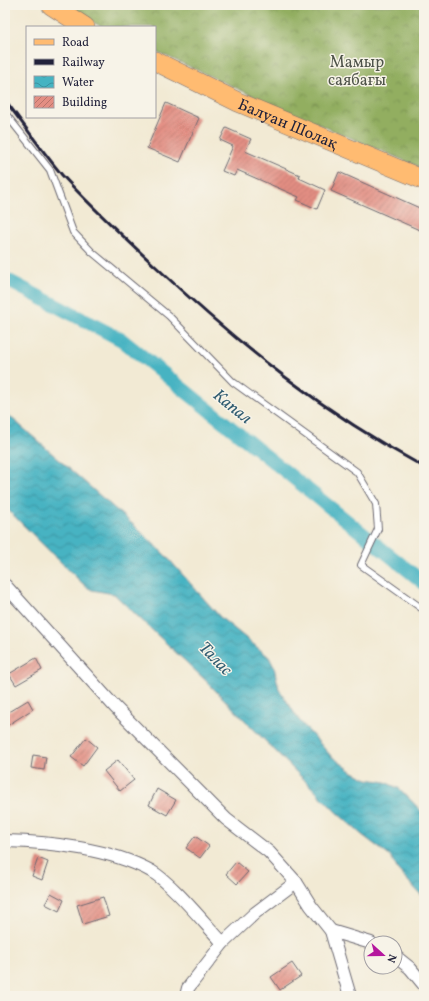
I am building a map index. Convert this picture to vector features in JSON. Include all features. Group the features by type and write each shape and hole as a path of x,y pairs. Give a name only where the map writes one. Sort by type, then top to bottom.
{"main road":[{"path":"50,5 83,26"},
{"name":"Балуан Шолақ","path":"156,61 238,102 424,180"}],"street":[{"path":"5,585 115,707 226,819 269,852 296,882 311,906 331,931 350,996"},
{"path":"5,841 79,847 128,862 152,872 172,889 223,943"},
{"path":"186,996 188,988 223,943 255,913 296,882"},
{"path":"331,931 363,941"},
{"path":"403,962 410,968 424,985"}],"lane":[{"path":"5,113 50,170 73,232 92,252 169,316 233,382 357,472 376,504 378,529 361,565 424,610"}],"path":[{"path":"108,5 111,7 114,5"}],"green space":[{"name":"Мамыр саябағы","path":"70,5 424,5 424,169 271,104 156,51 156,26 101,26 90,21"}],"water":[{"name":"Талас","path":"5,407 8,408 6,413 138,529 167,557 220,617 269,657 274,667 279,689 299,720 331,756 353,772 367,779 385,782 400,789 424,814 424,898 398,870 391,857 361,834 335,811 202,677 114,594 92,590 85,586 5,507"}],"building":[{"path":"166,103 199,118 180,162 147,148"},
{"path":"226,128 251,139 245,151 300,175 299,178 325,190 317,209 297,200 299,197 237,170 234,176 222,171 233,146 220,140"},
{"path":"339,172 424,210 424,232 331,191"},
{"path":"36,658 42,670 16,685 9,674"},
{"path":"28,700 33,709 5,727 5,714"},
{"path":"86,738 97,747 83,766 71,757"},
{"path":"33,755 46,757 44,770 31,768"},
{"path":"118,760 134,780 120,791 104,771"},
{"path":"157,789 176,800 167,815 149,805"},
{"path":"195,836 209,846 200,858 186,848"},
{"path":"38,858 48,862 42,880 32,876"},
{"path":"236,862 248,872 237,884 226,874"},
{"path":"51,893 64,900 59,911 45,904"},
{"path":"103,897 109,916 83,924 77,905"},
{"path":"292,963 301,976 280,990 271,977"}],"waterway":[{"name":"Капал","path":"5,279 122,340 424,583"}],"railway":[{"path":"5,100 47,157 73,187 186,295 283,376 351,424 424,467"}]}
